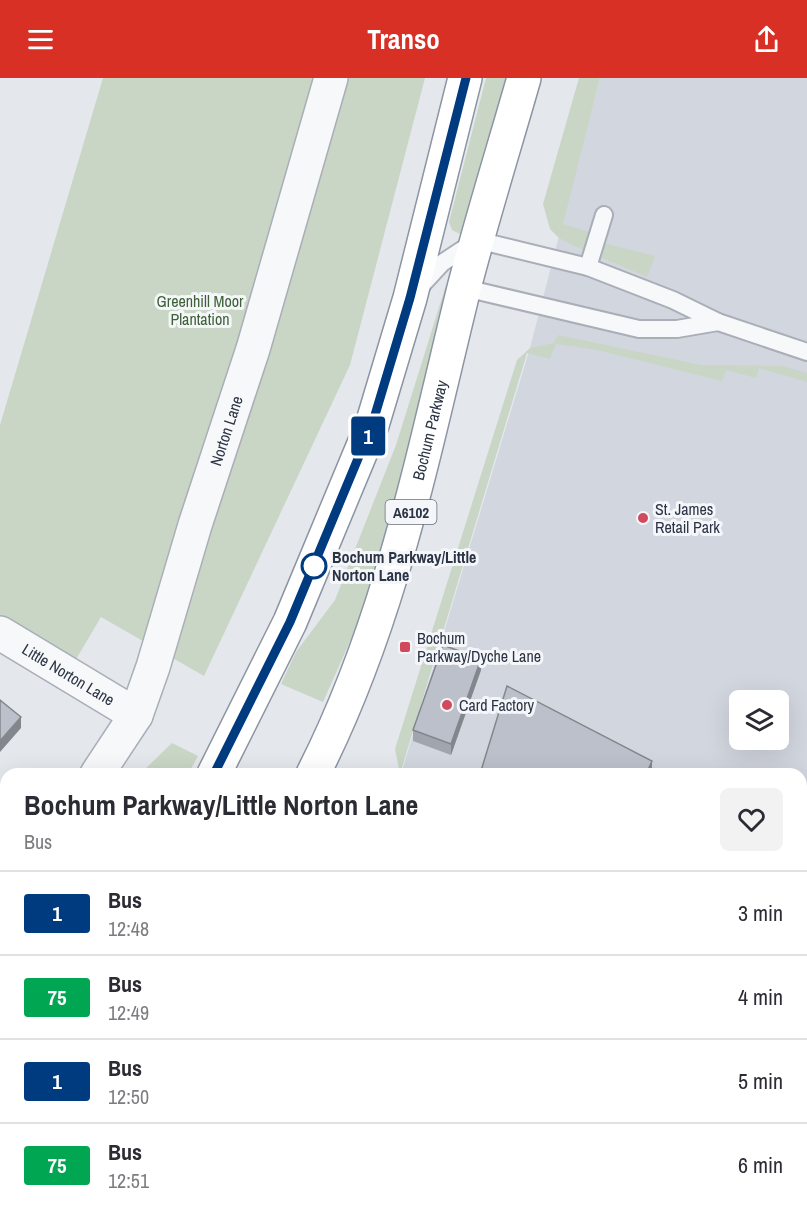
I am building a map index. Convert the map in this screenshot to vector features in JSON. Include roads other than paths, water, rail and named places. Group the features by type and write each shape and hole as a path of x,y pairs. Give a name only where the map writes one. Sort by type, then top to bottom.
{"main road":[{"path":"217,768 290,622 372,425 410,298 434,250 465,78"},
{"name":"Bochum Parkway","path":"319,768 384,603 416,496 477,240 524,78"}],"street":[{"name":"Norton Lane","path":"101,768 136,715 253,349 331,78"},
{"name":"Little Norton Lane","path":"0,633 136,715"}],"lane":[{"path":"588,267 604,215"},
{"path":"718,322 677,328 639,329 465,288 434,250 477,240 588,267 673,300 718,322 807,352"}],"place":[{"name":"St. James Retail Park","path":"643,518"},
{"name":"Bochum Parkway/Little Norton Lane","path":"314,566"},
{"name":"Bochum Parkway/Dyche Lane","path":"405,647"},
{"name":"Card Factory","path":"447,705"}],"park label":[{"name":"Greenhill Moor Plantation","path":"200,310"}]}
